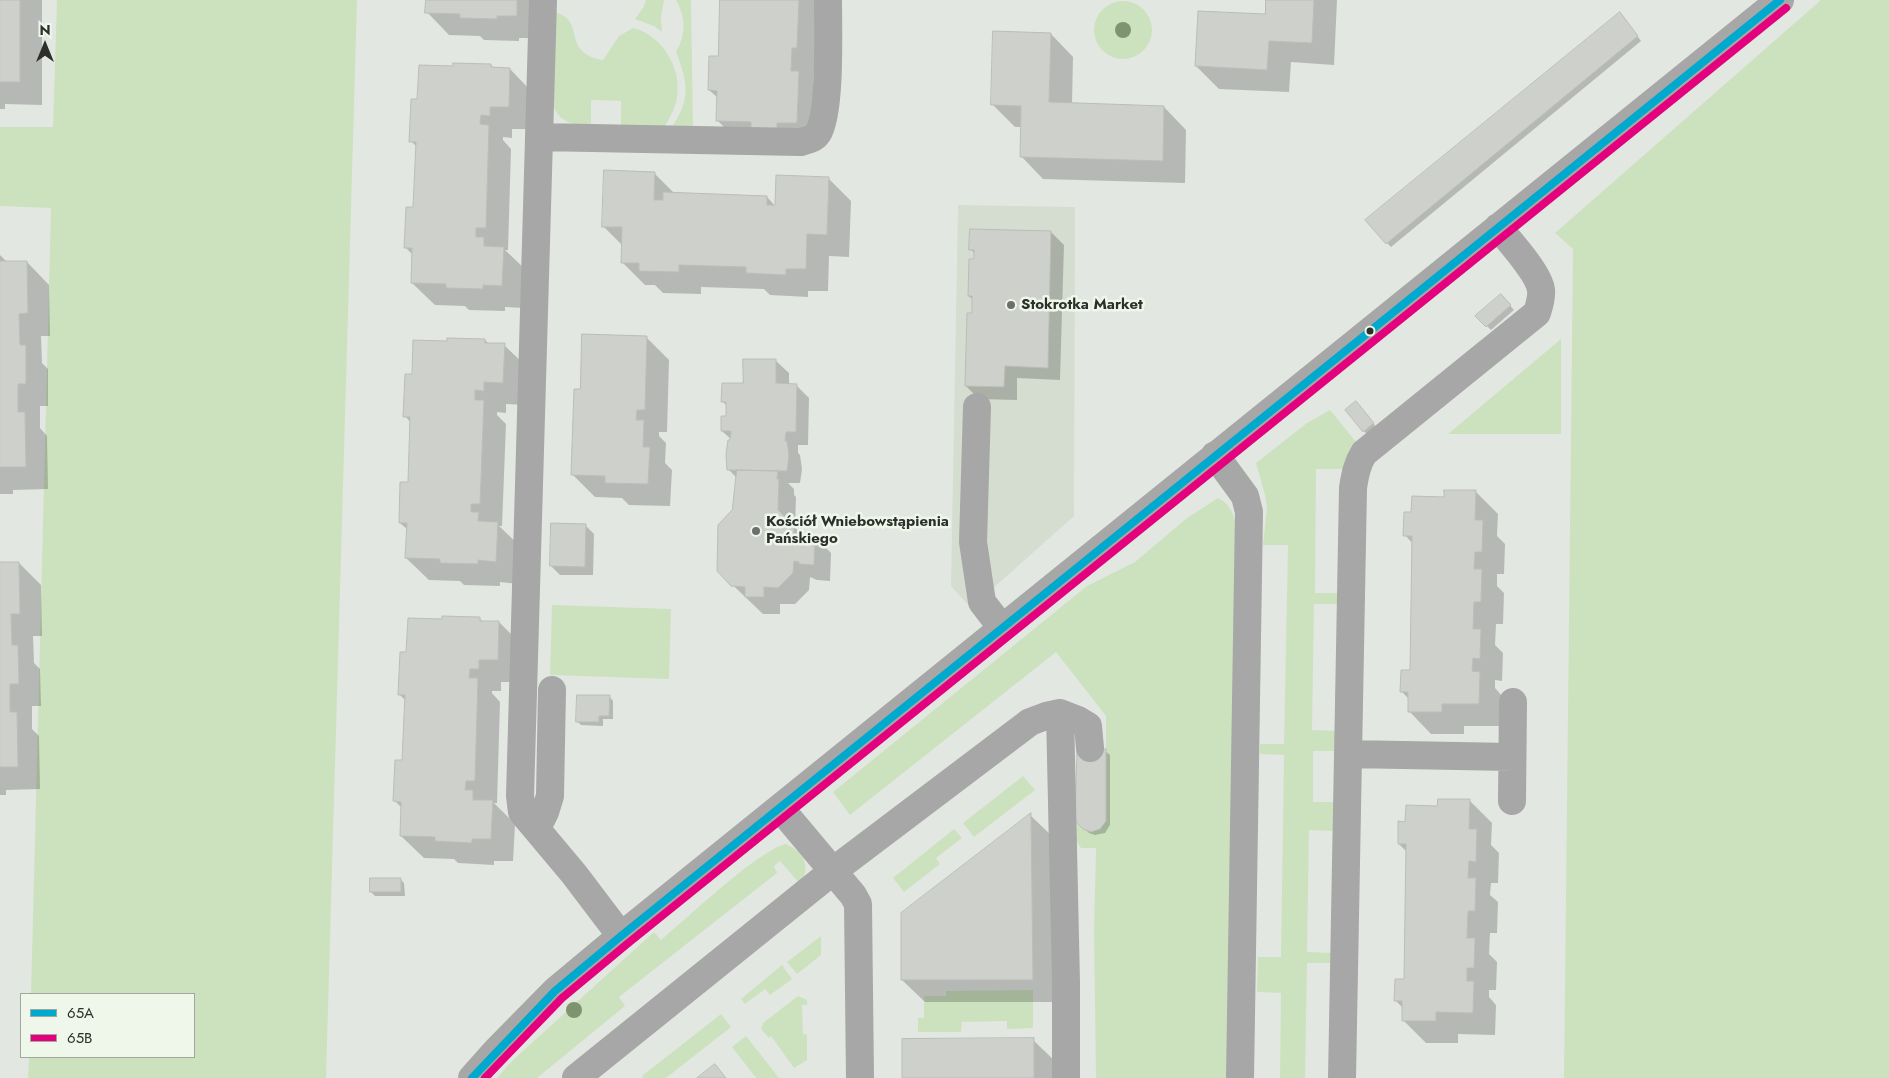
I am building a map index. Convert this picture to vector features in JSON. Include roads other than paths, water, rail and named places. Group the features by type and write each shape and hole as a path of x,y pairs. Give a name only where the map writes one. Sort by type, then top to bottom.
{"street":[{"path":"543,0 520,796 522,812 621,936"},
{"path":"539,137 801,142 811,139 818,134 825,108 828,0"},
{"path":"472,1078 555,991 621,936 1780,0"},
{"path":"1342,1078 1353,488 1358,462 1364,453 1537,314 1541,301 1541,289 1536,277 1498,227"},
{"path":"977,407 973,542 982,602 1002,628"},
{"path":"1215,455 1245,496 1249,512 1240,1078"},
{"path":"536,828 545,812 550,796 552,690"},
{"path":"1512,801 1513,702"},
{"path":"576,1078 833,872 1030,722 1046,716 1060,714 1078,720 1088,726 1090,748"},
{"path":"1060,714 1066,973 1066,1078"},
{"path":"1348,754 1512,756"},
{"path":"780,808 854,895 858,904 860,1078"}],"place":[{"name":"Stokrotka Market","path":"1011,305"},
{"name":"Kościół Wniebowstąpienia Pańskiego","path":"756,531"}]}
